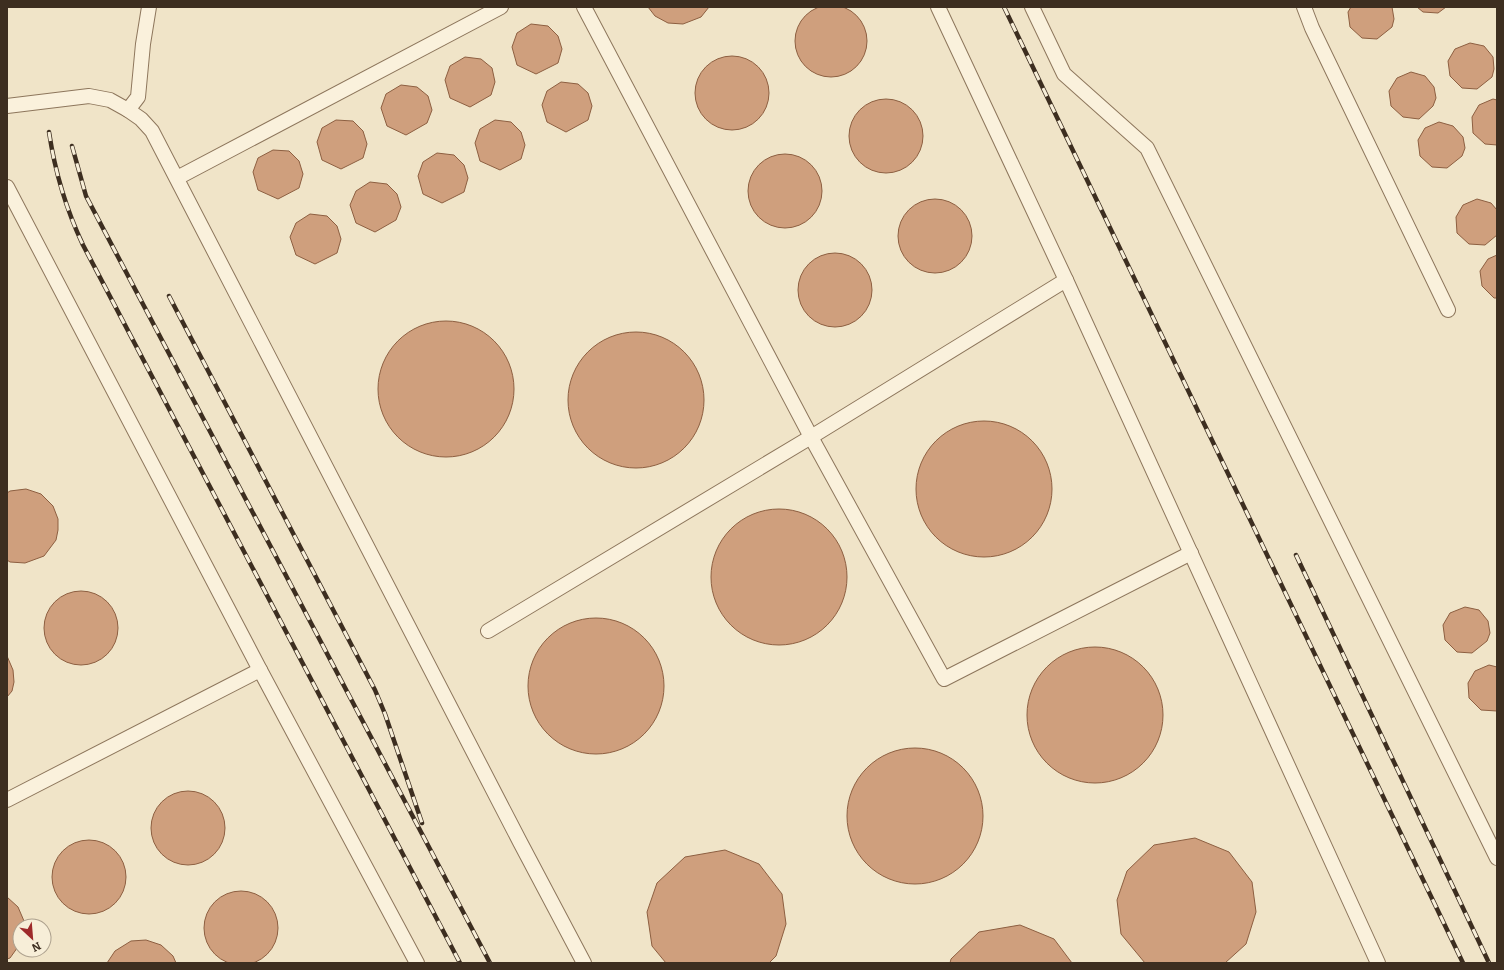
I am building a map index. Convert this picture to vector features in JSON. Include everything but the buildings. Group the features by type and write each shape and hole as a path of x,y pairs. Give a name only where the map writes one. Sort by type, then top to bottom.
{"lane":[{"path":"128,110 138,97 143,44 149,7"},
{"path":"177,178 501,7"},
{"path":"584,7 811,436 944,679 1191,553"},
{"path":"938,7 1066,280 1378,963"},
{"path":"1032,7 1064,74 1148,148 1497,858"},
{"path":"1304,7 1312,28 1448,310"},
{"path":"7,106 89,96 110,100 141,119 152,131 584,963"},
{"path":"7,187 260,670 417,963"},
{"path":"488,631 1066,280"},
{"path":"7,800 260,670"}],"railway":[{"path":"1004,7 1463,963"},
{"path":"49,132 54,161 62,190 71,218 83,245 460,963"},
{"path":"72,146 86,196 490,963"},
{"path":"169,296 375,690 385,714 422,823"},
{"path":"1296,555 1489,963"}]}
